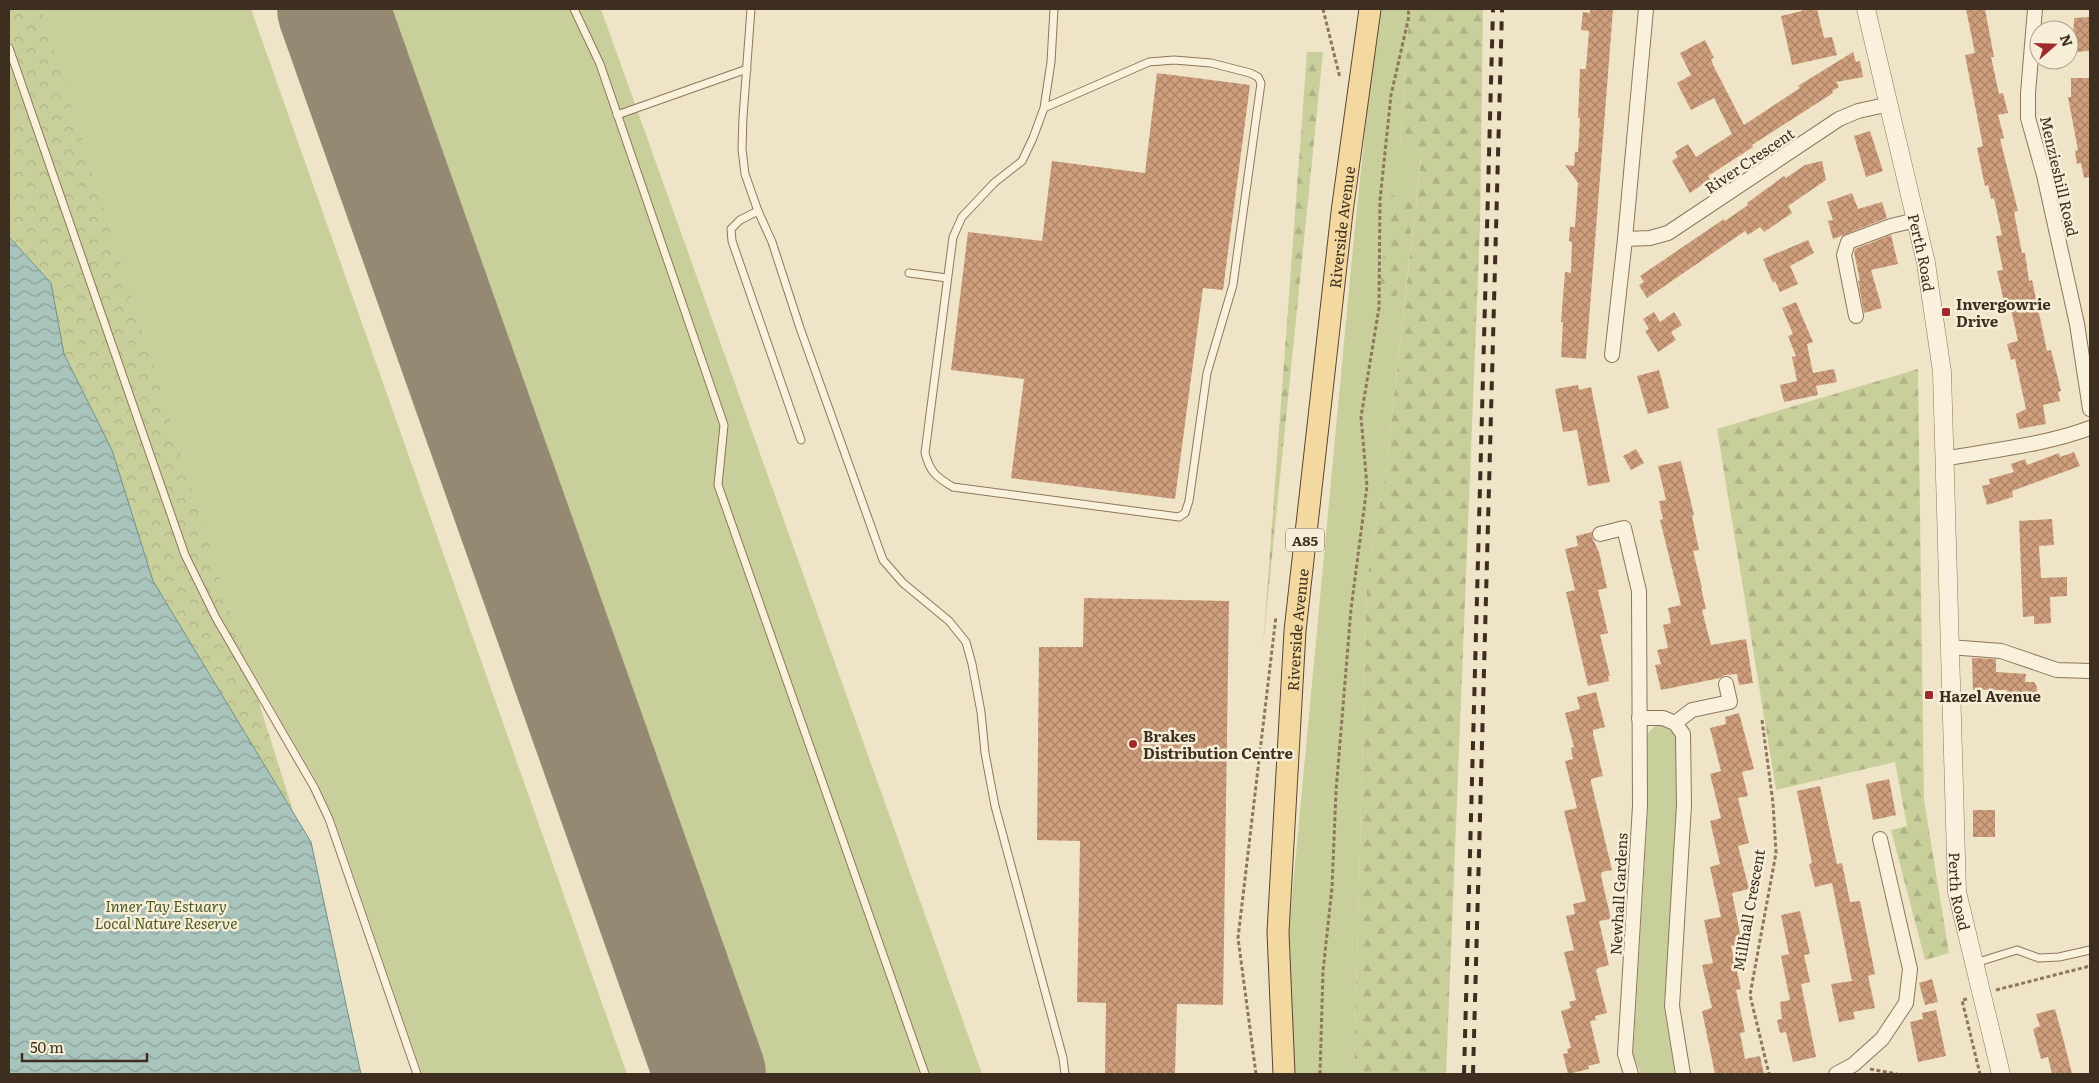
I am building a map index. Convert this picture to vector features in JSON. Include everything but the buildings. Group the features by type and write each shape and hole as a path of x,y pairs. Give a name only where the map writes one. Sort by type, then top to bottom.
{"main road":[{"name":"Riverside Avenue","path":"1284,1074 1278,932 1294,631 1342,212 1370,9"}],"street":[{"path":"1363,9 1370,9"},
{"path":"1612,355 1625,239 1646,9"},
{"name":"Perth Road","path":"1866,9 1890,104 1926,263 1942,372 1949,590 1950,706 1957,892 2001,1074"},
{"name":"Menzieshill Road","path":"2034,9 2028,118 2044,175 2077,324 2090,409"},
{"name":"River Crescent","path":"1625,239 1650,238 1668,233 1839,119 1858,111 1890,104"},
{"path":"1856,316 1844,255 1848,242 1891,226 1916,220"},
{"path":"1944,459 2043,442 2090,428"},
{"name":"Newhall Gardens","path":"1600,534 1624,528 1639,591 1640,806 1625,1054 1629,1073"},
{"path":"1949,648 2001,651 2057,670 2090,671"},
{"path":"1675,723 1692,710 1730,702 1726,684"},
{"path":"1639,718 1663,718 1675,723 1683,734 1684,805 1672,1006 1683,1074"},
{"path":"1836,1074 1854,1065 1882,1039 1906,1003 1910,969 1880,839"}],"lane":[{"path":"574,9 600,64 724,425 718,485 926,1074"},
{"path":"751,9 742,149 745,174 758,211 772,242 800,328 883,560 902,583 949,621 966,642 981,712 985,753 995,806 1063,1058 1065,1074"},
{"path":"1044,108 1150,62 1174,60 1212,63 1250,73 1258,77 1261,84 1233,285 1206,373 1189,501 1185,513 1179,517 953,487 939,478 929,468 925,453 946,278 953,237 962,217 994,183 1022,161 1033,138 1044,108 1051,62 1054,9"},
{"path":"9,48 185,555 216,618 314,787 328,819 417,1074"},
{"path":"617,115 747,70"},
{"path":"758,211 740,220 732,229 732,242 801,440"},
{"path":"908,273 946,278"},
{"path":"1975,963 2017,950 2039,958 2059,957 2090,950"}],"path":[{"path":"1320,1074 1323,971 1332,888 1336,791 1351,610 1367,486 1361,417 1380,308 1380,200 1391,95 1409,16 1408,9"},
{"name":"Millhall Crescent","path":"1762,720 1773,803 1776,853 1750,995 1768,1074"},
{"path":"1983,996 2001,988 2090,966"},
{"path":"1854,1065 1897,1074"}],"green space":[{"path":"9,9 251,9 627,1074 422,1074 334,819 319,786 220,615"},
{"name":"Inner Tay Estuary Local Nature Reserve","path":"9,9 41,9 294,814 311,842 361,1074 9,1074"},
{"path":"360,9 601,9 982,1074 736,1074 729,1062 701,1044 577,698 592,666 568,598 550,604 543,600 342,44"},
{"path":"1378,9 1409,9 1400,146 1422,149 1386,467 1367,580 1354,1074 1294,1074 1288,939 1354,236"},
{"path":"1409,9 1483,9 1480,226 1446,1074 1354,1074 1367,580 1386,467 1415,213 1397,295 1386,299 1379,295 1391,194 1416,205 1422,149 1400,147"},
{"path":"1307,52 1323,52 1263,646"},
{"path":"1918,369 1924,800 1949,953 1925,960 1891,830 1907,826 1895,762 1776,790 1717,429"},
{"path":"1655,726 1668,726 1677,736 1678,805 1664,1007 1675,1074 1641,1074 1633,1055 1648,806 1647,734"}],"water":[{"name":"Inner Tay Estuary Local Nature Reserve","path":"9,237 51,283 64,354 112,450 153,581 311,842 361,1074 9,1074"}],"runway":[{"path":"333,9 710,1074"}],"railway":[{"path":"1464,1074 1493,9"},
{"path":"1473,1074 1502,9"}],"place":[{"name":"Invergowrie Drive","path":"1946,312"},
{"name":"Hazel Avenue","path":"1929,695"},
{"name":"Brakes Distribution Centre","path":"1133,744"}]}
